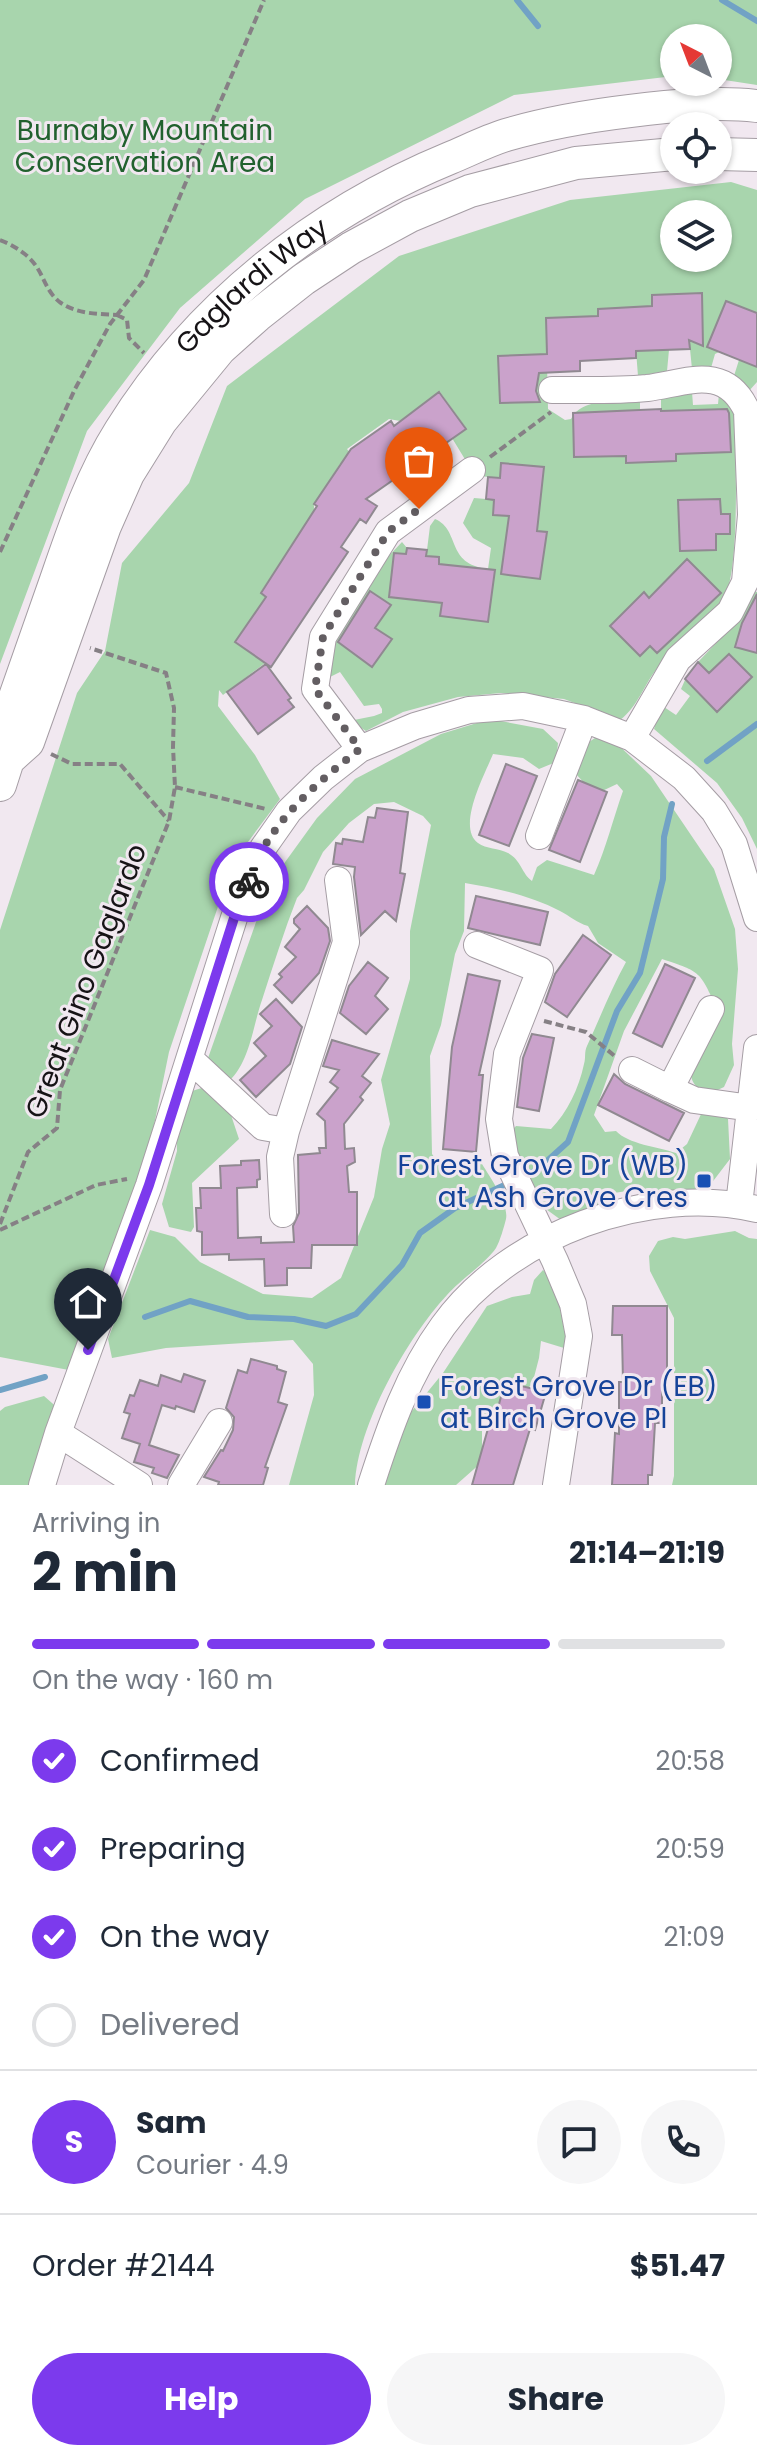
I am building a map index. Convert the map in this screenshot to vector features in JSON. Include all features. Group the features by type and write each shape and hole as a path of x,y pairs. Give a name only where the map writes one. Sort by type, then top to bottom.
{"main road":[{"name":"Gaglardi Way","path":"12,762 2,734 85,497 120,430 165,369 235,292 297,242 354,205 428,167 504,136 583,116 665,106 757,106"},
{"path":"732,154 757,155"},
{"name":"Gaglardi Way","path":"12,762 128,474 169,411 229,340 304,279 351,248 410,216 470,191 576,163 660,155"}],"street":[{"path":"552,390 647,388 703,378 726,386 743,401 747,411 751,515 745,582 730,612 678,659 632,738"},
{"path":"360,749 315,689 323,637 388,532 472,470"},
{"path":"42,1485 149,1185 234,918 263,848 283,820 323,778 360,749 415,726 469,710 523,706 584,719 632,738 684,778 714,811 734,844 757,918"},
{"path":"539,836 584,719"},
{"path":"283,1214 280,1157 286,1131 346,942 338,880"},
{"path":"477,945 540,970 507,1054 499,1119 505,1156 573,1304 579,1336 556,1485"},
{"path":"670,1089 711,1009"},
{"path":"371,1485 388,1431 411,1376 444,1324 481,1285 514,1259 545,1240 625,1211 662,1204 714,1202 748,1207 751,1108 757,1048"},
{"path":"190,1059 263,1127 286,1131"},
{"path":"632,1070 694,1100 751,1108"},
{"path":"181,1485 219,1422"},
{"path":"58,1433 139,1485"}],"path":[{"path":"0,552 75,389 110,324 144,280 264,0"},
{"path":"0,240 21,251 36,264 48,291 61,303 127,320 129,338 165,369"},
{"path":"472,470 553,410 552,390"},
{"name":"Great Gino Gaglardo","path":"0,1224 28,1152 57,1128 60,1090 169,821 175,787 174,708 166,673 93,649"},
{"path":"12,762 120,764 169,821"},
{"path":"175,787 264,808 283,820"},
{"path":"523,1015 586,1032 611,1053"},
{"path":"0,1230 96,1185 128,1179 149,1185"}],"green space":[{"name":"Burnaby Mountain Conservation Area","path":"0,0 757,0 757,85 732,81 732,24 660,24 660,78 514,95 305,199 180,308 87,431 0,664"},
{"path":"732,182 757,190 757,382 748,392 733,379 739,360 719,352 715,354 711,368 692,369 690,349 669,350 667,371 638,376 635,338 598,309 598,317 546,318 548,409 565,420 571,419 583,407 612,401 640,401 640,410 661,409 661,398 692,392 693,405 718,404 719,394 735,412 735,539 729,586 723,600 659,666 632,708 620,720 564,699 501,693 458,697 403,712 366,731 354,720 382,713 382,709 379,704 364,706 340,672 326,679 324,658 383,562 402,542 407,548 427,550 430,526 435,519 448,531 465,561 488,569 491,548 473,538 463,523 474,498 486,499 488,477 481,476 466,461 452,438 466,428 440,392 400,421 389,419 347,449 375,485 340,464 314,504 314,511 261,592 271,600 260,606 235,642 265,663 223,695 219,690 218,706 255,755 280,799 233,862 169,1052 135,1218 74,1371 0,1357 0,930 77,693 105,651 122,563 189,483 227,386 399,256 570,200"},
{"path":"752,591 757,592 757,849 742,818 717,783 654,729 661,705 676,715 690,696 681,689 685,680 717,711 752,677 730,654 709,673 698,662 744,614"},
{"path":"490,719 543,729 558,743 556,762 539,769 523,758 493,754 471,813 472,835 478,843 512,856 532,881 537,867 547,860 594,875 623,791 617,784 600,792 588,787 575,773 583,746 598,736 612,739 651,776 714,869 735,929 738,969 732,1044 734,1065 724,1087 709,1094 701,1090 695,1085 690,1069 717,1009 711,996 698,975 662,959 624,1031 594,1115 605,1132 616,1131 636,1142 676,1153 687,1144 703,1110 714,1107 728,1119 730,1159 704,1193 695,1196 640,1189 614,1193 596,1213 561,1220 539,1204 497,1146 516,1126 551,1129 562,1115 579,1082 587,1046 626,962 598,943 588,926 560,911 513,893 465,883 464,931 455,954 441,1025 430,1056 432,1154 440,1165 458,1161 482,1164 505,1206 503,1230 492,1254 447,1295 401,1358 374,1410 358,1462 355,1485 289,1485 314,1395 313,1364 293,1340 166,1348 112,1358 108,1339 150,1230 175,1237 200,1262 263,1294 312,1298 341,1278 374,1197 382,1149 390,1124 381,1080 410,979 410,931 431,825 423,816 394,802 374,804 349,823 323,852 292,910 242,1064 229,1081 207,1061 275,876 317,818 355,779 441,734"},
{"path":"205,1087 229,1109 239,1139 192,1183 194,1227 191,1232 169,1227 162,1204 177,1151 176,1111 192,1091"},
{"path":"735,1231 757,1239 757,1485 672,1485 674,1318 650,1271 649,1256 658,1241"},
{"path":"543,1270 550,1277 569,1322 564,1348 541,1341 532,1385 482,1418 482,1462 456,1485 381,1485 398,1428 443,1373 487,1306 530,1294 534,1280"},
{"path":"44,1396 60,1410 41,1447 29,1485 0,1485 0,1411"}],"building":[{"path":"702,293 703,346 689,340 690,349 636,351 636,358 580,361 580,371 539,373 536,391 540,402 500,403 498,356 547,354 546,318 598,316 598,309 652,306 652,295"},
{"path":"726,301 757,313 757,367 707,347"},
{"path":"439,392 466,429 366,499 377,506 366,523 360,519 341,547 348,552 271,667 235,642 266,597 261,593 351,449 391,421 394,426"},
{"path":"727,409 731,452 676,454 676,461 626,463 626,456 574,457 573,413"},
{"path":"501,463 544,467 537,531 547,532 540,579 501,574 509,516 493,515 494,500 486,499 488,477 500,478"},
{"path":"720,499 721,514 730,514 730,534 716,534 716,550 680,551 678,500"},
{"path":"407,548 427,550 426,556 439,557 439,564 495,570 488,622 440,616 442,603 389,597 394,553 406,554"},
{"path":"687,559 721,593 657,653 650,646 640,656 610,626 644,592 649,598"},
{"path":"370,591 391,605 375,628 392,639 372,667 338,642"},
{"path":"757,594 757,653 735,647 742,623"},
{"path":"729,654 752,677 717,712 685,679 698,662 709,673"},
{"path":"266,664 294,707 258,734 227,692"},
{"path":"506,764 537,776 509,846 479,835"},
{"path":"578,780 607,792 580,862 549,850"},
{"path":"377,808 408,812 400,873 405,874 396,921 385,911 361,935 355,867 333,864 336,843 342,844 343,839 363,842 368,817 375,818"},
{"path":"476,896 548,912 540,945 468,928"},
{"path":"307,906 328,928 330,941 319,973 292,1003 274,985 282,977 279,974 296,957 285,947 300,929 294,919"},
{"path":"583,935 611,955 567,1017 545,1002 555,974"},
{"path":"368,962 388,978 375,996 388,1009 366,1034 340,1013 349,986"},
{"path":"665,964 695,978 662,1047 633,1033"},
{"path":"468,974 500,981 479,1075 483,1075 476,1152 443,1149 452,1047"},
{"path":"276,999 302,1027 290,1064 256,1097 240,1080 266,1056 254,1043 272,1026 260,1014"},
{"path":"532,1034 554,1038 539,1111 517,1107 523,1058"},
{"path":"332,1040 379,1054 362,1076 371,1083 360,1097 363,1100 344,1124 345,1149 354,1148 355,1162 347,1166 349,1192 357,1192 357,1245 312,1245 311,1268 287,1268 287,1285 265,1286 264,1259 229,1260 229,1254 202,1255 202,1232 197,1231 196,1208 201,1208 200,1188 221,1188 220,1166 259,1160 260,1179 257,1180 257,1187 237,1188 238,1238 261,1237 261,1243 294,1242 293,1226 299,1213 298,1155 320,1153 319,1148 326,1148 325,1121 317,1114 338,1088 330,1082 339,1070 323,1066"},
{"path":"614,1074 625,1084 684,1113 669,1141 598,1105"},
{"path":"613,1306 667,1306 667,1382 662,1384 662,1423 655,1423 652,1475 648,1475 648,1485 612,1485 615,1433 619,1434 619,1382 623,1382 622,1335 612,1335"},
{"path":"251,1359 277,1366 277,1369 286,1372 278,1402 287,1405 265,1467 268,1468 263,1485 218,1485 219,1482 204,1477 223,1451 233,1430 234,1417 226,1408 238,1370 247,1373"},
{"path":"184,1374 205,1381 194,1412 162,1405 149,1445 179,1455 167,1478 152,1473 154,1468 134,1462 140,1444 122,1438 130,1414 124,1412 140,1380 158,1386 161,1375 181,1382"},
{"path":"505,1382 546,1392 535,1430 530,1429 513,1485 472,1485 491,1418 495,1419"}],"waterway":[{"path":"517,0 538,26"},
{"path":"722,0 757,21"},
{"path":"707,761 757,724"},
{"path":"521,1177 537,1170 568,1142 617,1011 640,973 663,879 664,837 672,804"},
{"path":"145,1317 190,1301 248,1317 294,1319 326,1326 356,1314 402,1265 420,1233 455,1208 511,1182"},
{"path":"0,1390 45,1377"}],"way so far":[{"path":"249,882 263,848 289,811 323,778 360,749 315,689 323,637 388,532 419,509"}],"place":[{"name":"Forest Grove Dr (WB) at Ash Grove Cres","path":"704,1181"},
{"name":"Forest Grove Dr (EB) at Birch Grove Pl","path":"424,1402"}],"route":[{"path":"88,1350 149,1185 234,918 249,882"}]}
